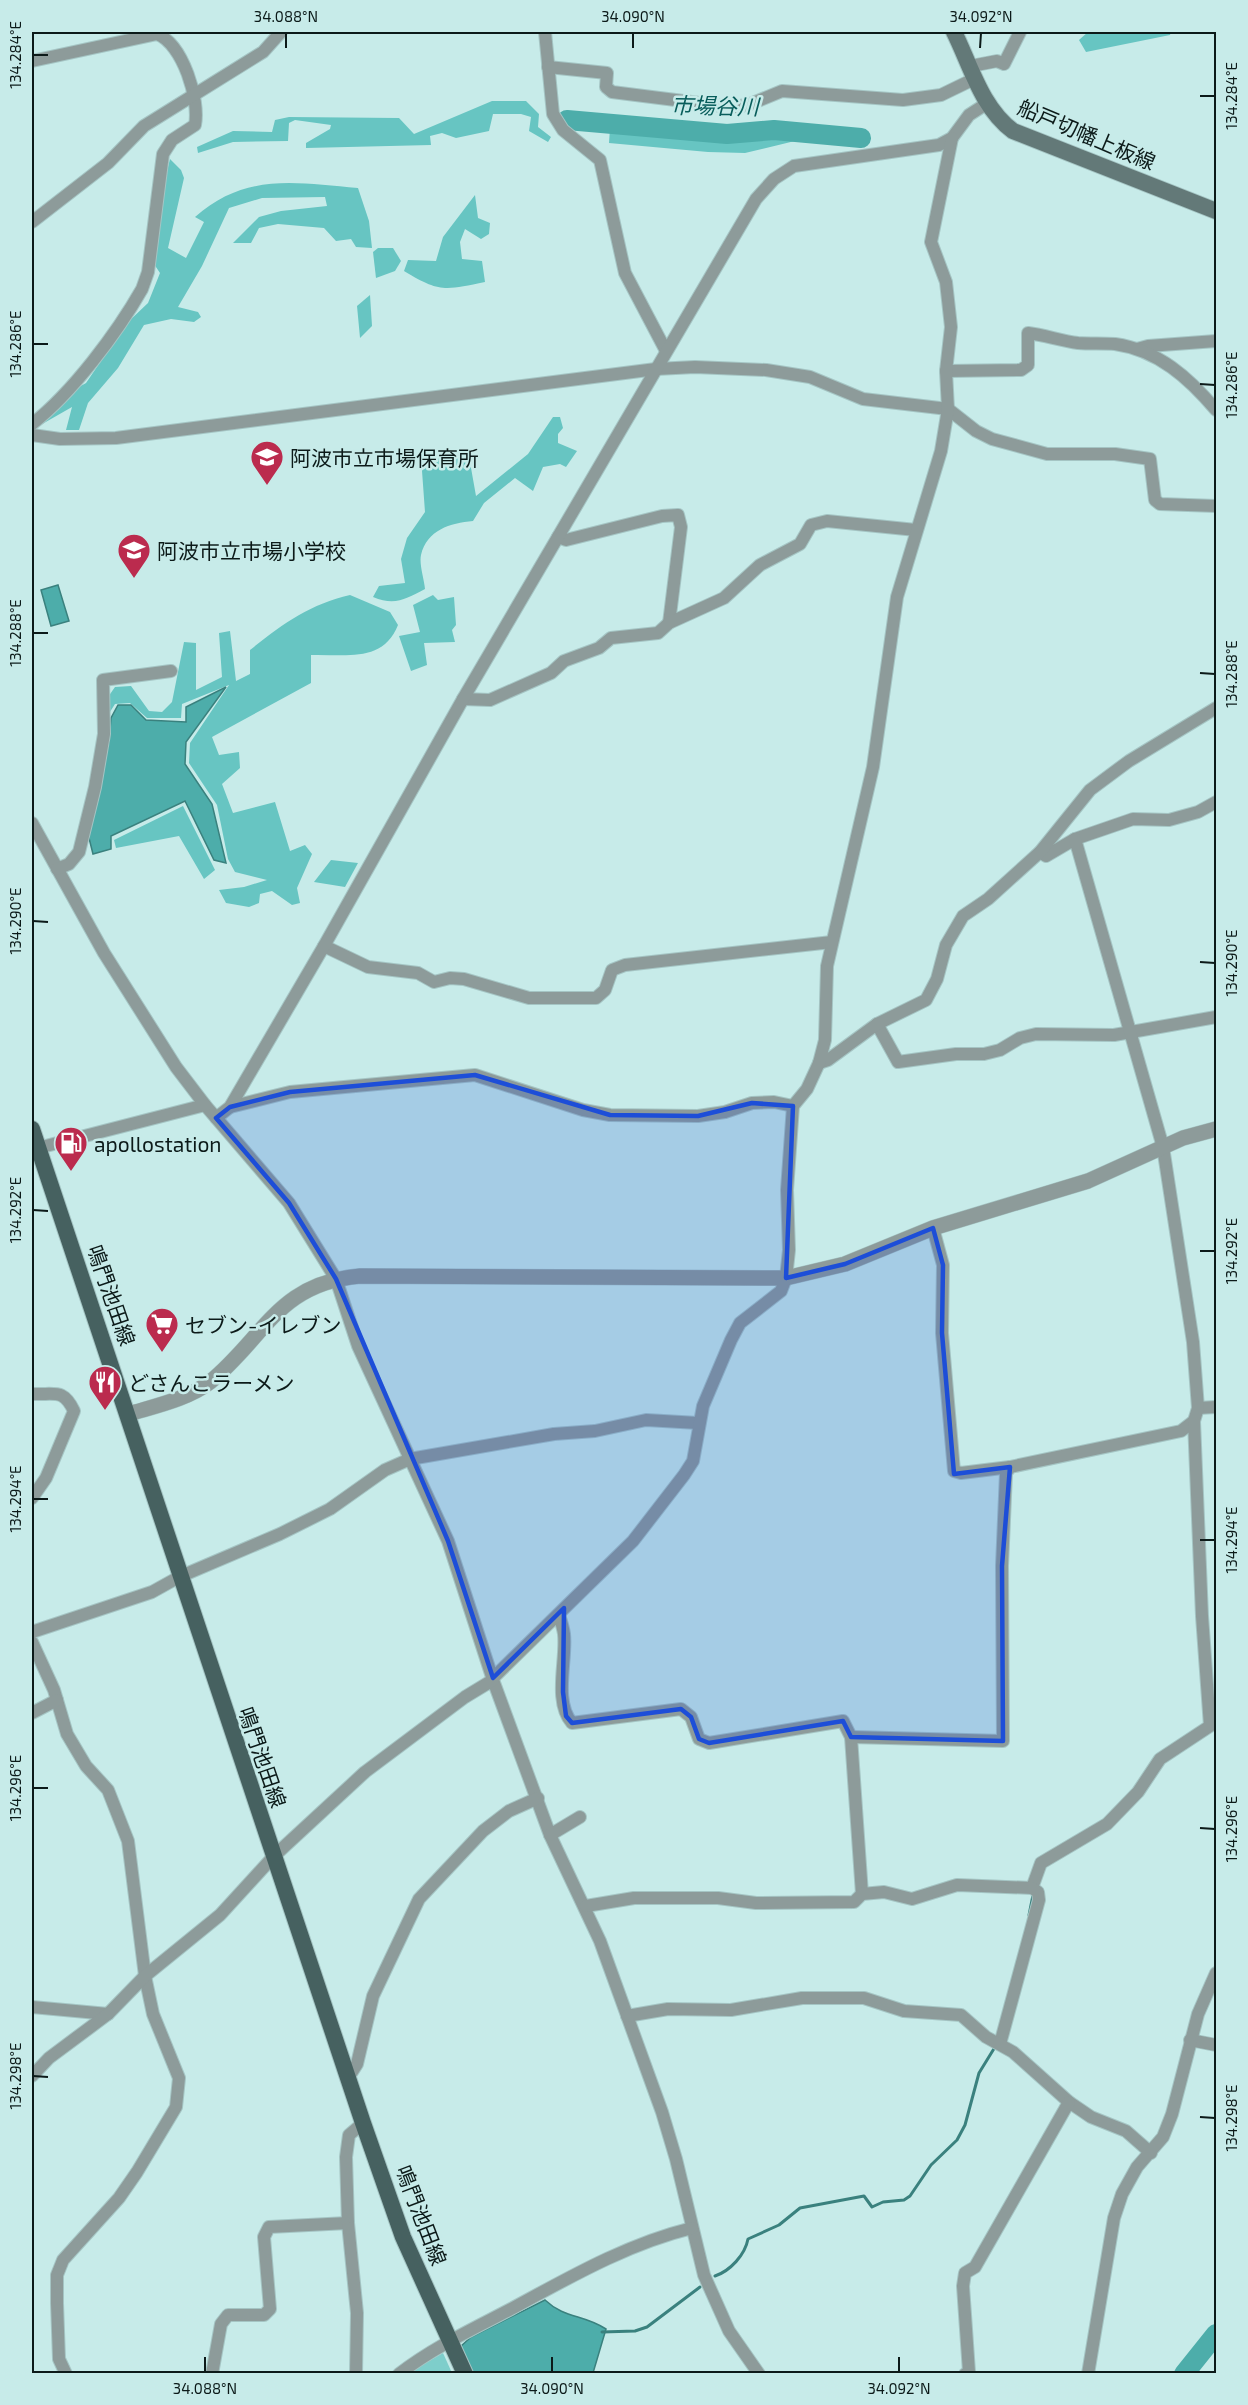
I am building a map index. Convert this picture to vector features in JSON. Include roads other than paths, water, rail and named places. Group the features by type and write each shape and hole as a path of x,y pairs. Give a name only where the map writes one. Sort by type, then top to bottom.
{"main road":[{"name":"船戸切幡上板線","path":"954,32 986,104 1000,121 1013,131 1216,211"},
{"name":"鳴門池田線","path":"32,1129 35,1149 129,1414 179,1577 363,2123 403,2236 465,2373"}],"street":[{"path":"32,222 108,163 144,126 195,92 263,52 281,32"},
{"path":"545,32 553,114 563,130 600,160 625,273 666,351"},
{"path":"548,67 607,72 606,87 612,92 731,107 748,105 782,91 903,100 941,95 973,72 997,61 1004,64 1020,32"},
{"path":"32,61 157,34 166,37 173,46 195,92 198,112 195,125 172,140 163,154 148,272 142,289 75,381 49,411 32,424"},
{"path":"216,1118 230,1107 463,699 756,199 774,179 794,166 939,145 951,138 969,115 986,104"},
{"path":"32,2076 50,2058 108,2014 145,1976 220,1914 273,1857 365,1772 465,1697 493,1679 633,1541 684,1475 696,1448 698,1423 740,1323 781,1291 786,1278 789,1250 787,1190 793,1106 807,1089 819,1063 825,1040 828,966 873,767 897,597 941,451 948,409 946,370 951,327 946,282 930,242 951,138"},
{"path":"946,370 1021,370 1028,365 1028,333 1076,343 1113,344 1137,349 1167,363 1191,381 1216,410"},
{"path":"1137,349 1148,346 1216,341"},
{"path":"32,435 60,439 116,438 656,369 695,367 766,370 810,377 863,399 948,409 976,431 992,439 1047,454 1115,454 1150,459 1155,500 1160,504 1216,506"},
{"path":"558,537 566,540 662,516 678,515 681,527 669,623"},
{"path":"463,699 490,700 551,673 564,662 599,648 611,638 658,633 669,623 724,598 760,565 800,544 812,525 827,521 916,531"},
{"path":"57,869 69,864 79,852 95,787 104,734 103,680 171,671"},
{"path":"819,1063 828,1060 877,1024 926,1000 937,979 946,945 959,921 988,899 1040,852 1090,790 1129,761 1216,708"},
{"path":"1040,852 1046,856 1075,839 1133,819 1169,820 1198,812 1216,802"},
{"path":"32,823 104,953 176,1067 205,1106 289,1203 336,1280 358,1346 458,1567 493,1679 550,1835 586,1906 627,2016 676,2159 704,2275 729,2331 759,2373"},
{"path":"1000,2044 1039,1900 1034,1889 1041,1863 1107,1824 1138,1792 1160,1759 1210,1726 1202,1616 1194,1421 1198,1408 1193,1342 1163,1147 1075,839"},
{"path":"324,946 378,969 418,974 434,982 450,978 464,979 529,998 544,999 596,998 605,990 612,970 625,965 832,942"},
{"path":"877,1024 898,1062 956,1054 984,1054 1000,1050 1020,1038 1036,1034 1129,1033 1216,1017"},
{"path":"230,1107 290,1092 475,1075 583,1110 610,1115 698,1116 725,1112 752,1103 774,1102 793,1106"},
{"path":"35,1149 205,1106"},
{"path":"129,1414 160,1405 208,1384 234,1361 273,1314 294,1297 336,1280 360,1276 786,1278 845,1264 933,1228 1081,1183 1183,1138 1216,1129"},
{"path":"933,1228 943,1265 942,1333 954,1471 1010,1467 1181,1431 1194,1421"},
{"path":"32,1394 62,1395 68,1398 74,1411 46,1478 32,1498"},
{"path":"1198,1408 1216,1407"},
{"path":"32,1632 152,1592 179,1577 280,1534 330,1509 385,1470 410,1459 554,1434 595,1431 646,1420 698,1423"},
{"path":"850,1737 1003,1741 1002,1566 1006,1473 1010,1467"},
{"path":"559,1615 564,1633 563,1692 566,1716 572,1724 681,1708 691,1717 699,1739 709,1743 843,1721 850,1737 862,1894"},
{"path":"32,1642 57,1700 67,1734 86,1766 108,1790 128,1841 145,1976 153,2014 179,2078 176,2108 119,2198 63,2260 57,2275 59,2359 66,2373"},
{"path":"32,1713 57,1700"},
{"path":"348,2078 357,2064 373,1996 419,1899 483,1831 509,1811 538,1797"},
{"path":"550,1835 580,1817"},
{"path":"586,1906 634,1898 718,1898 756,1903 854,1902 862,1894 884,1893 912,1899 957,1885 1034,1889"},
{"path":"1088,2373 1114,2218 1137,2167 1163,2137 1172,2114 1190,2040 1216,1973"},
{"path":"627,2016 668,2009 731,2010 802,1998 864,1998 904,2011 961,2015 986,2037 1000,2044 1040,2074 1069,2102 1091,2118 1126,2131 1151,2153"},
{"path":"32,2007 108,2014"},
{"path":"1190,2040 1216,2045"},
{"path":"965,2373 969,2372 963,2286 965,2273 975,2267 1069,2102"},
{"path":"356,2373 357,2313 348,2223 346,2157 350,2135 363,2123"},
{"path":"212,2373 221,2324 228,2315 264,2315 270,2309 264,2237 269,2227 348,2223"},
{"path":"399,2373 450,2340 594,2264 670,2234 692,2228"}],"waterway":[{"name":"市場谷川","path":"567,120 727,134 774,130 861,138"},
{"path":"1029,1915 1033,1895"},
{"path":"715,2276 736,2262 744,2251 748,2239 779,2225 800,2208 864,2196 872,2207 883,2202 904,2200 910,2196 931,2165 957,2140 965,2125 979,2073 995,2047"},
{"path":"602,2332 635,2331 647,2327 700,2287"},
{"path":"1184,2374 1216,2334"}],"place":[{"name":"阿波市立市場保育所","path":"267,486"},
{"name":"阿波市立市場小学校","path":"134,579"},
{"name":"apollostation","path":"71,1172"},
{"name":"セブン-イレブン","path":"162,1353"},
{"name":"どさんこラーメン","path":"105,1411"}]}
